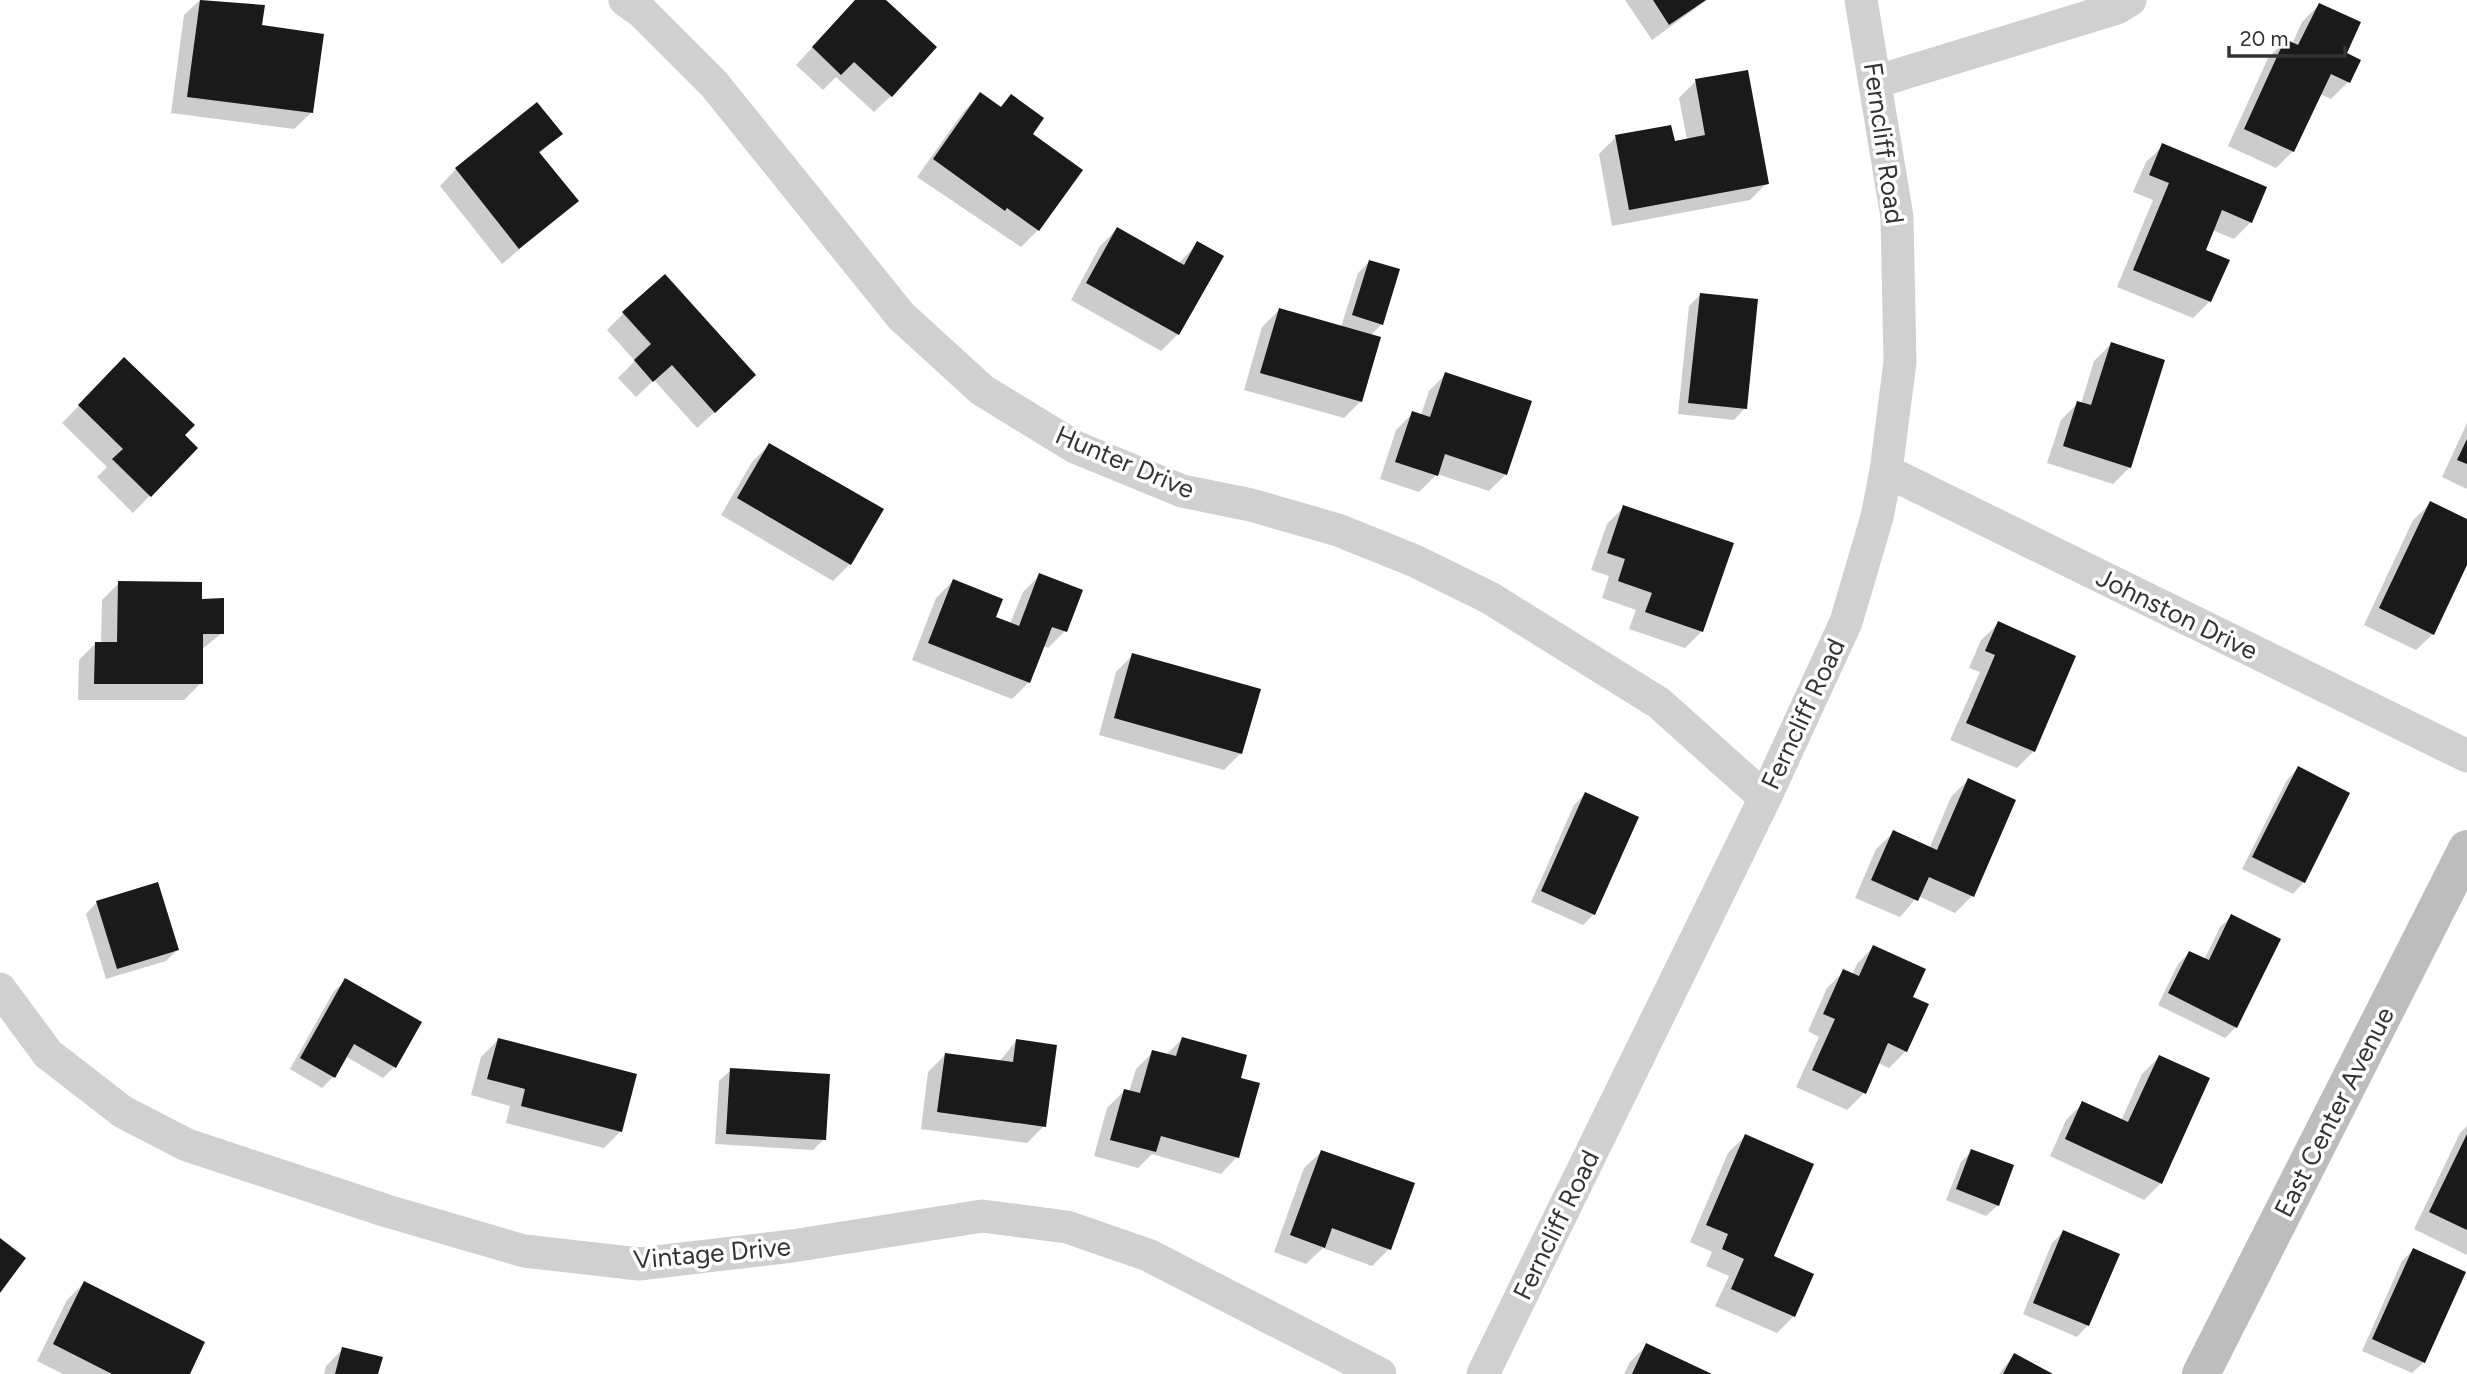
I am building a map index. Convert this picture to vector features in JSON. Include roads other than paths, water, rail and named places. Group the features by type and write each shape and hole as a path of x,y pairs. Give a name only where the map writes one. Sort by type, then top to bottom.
{"street":[{"name":"Hunter Drive","path":"625,0 642,12 713,84 901,316 982,390 1075,447 1182,491 1251,505 1338,530 1415,561 1490,598 1659,702 1765,798"},
{"name":"Ferncliff Road","path":"1483,1374 1765,798 1846,622 1886,471 1900,362 1897,217 1861,0"},
{"path":"1875,82 2118,8 2130,0"},
{"name":"Johnston Drive","path":"1886,471 2467,756"},
{"name":"East Center Avenue","path":"2201,1374 2467,849"},
{"name":"Vintage Drive","path":"0,989 48,1054 123,1112 187,1145 524,1251 639,1264 792,1246 982,1216 1055,1225 1148,1255 1380,1374"}]}
